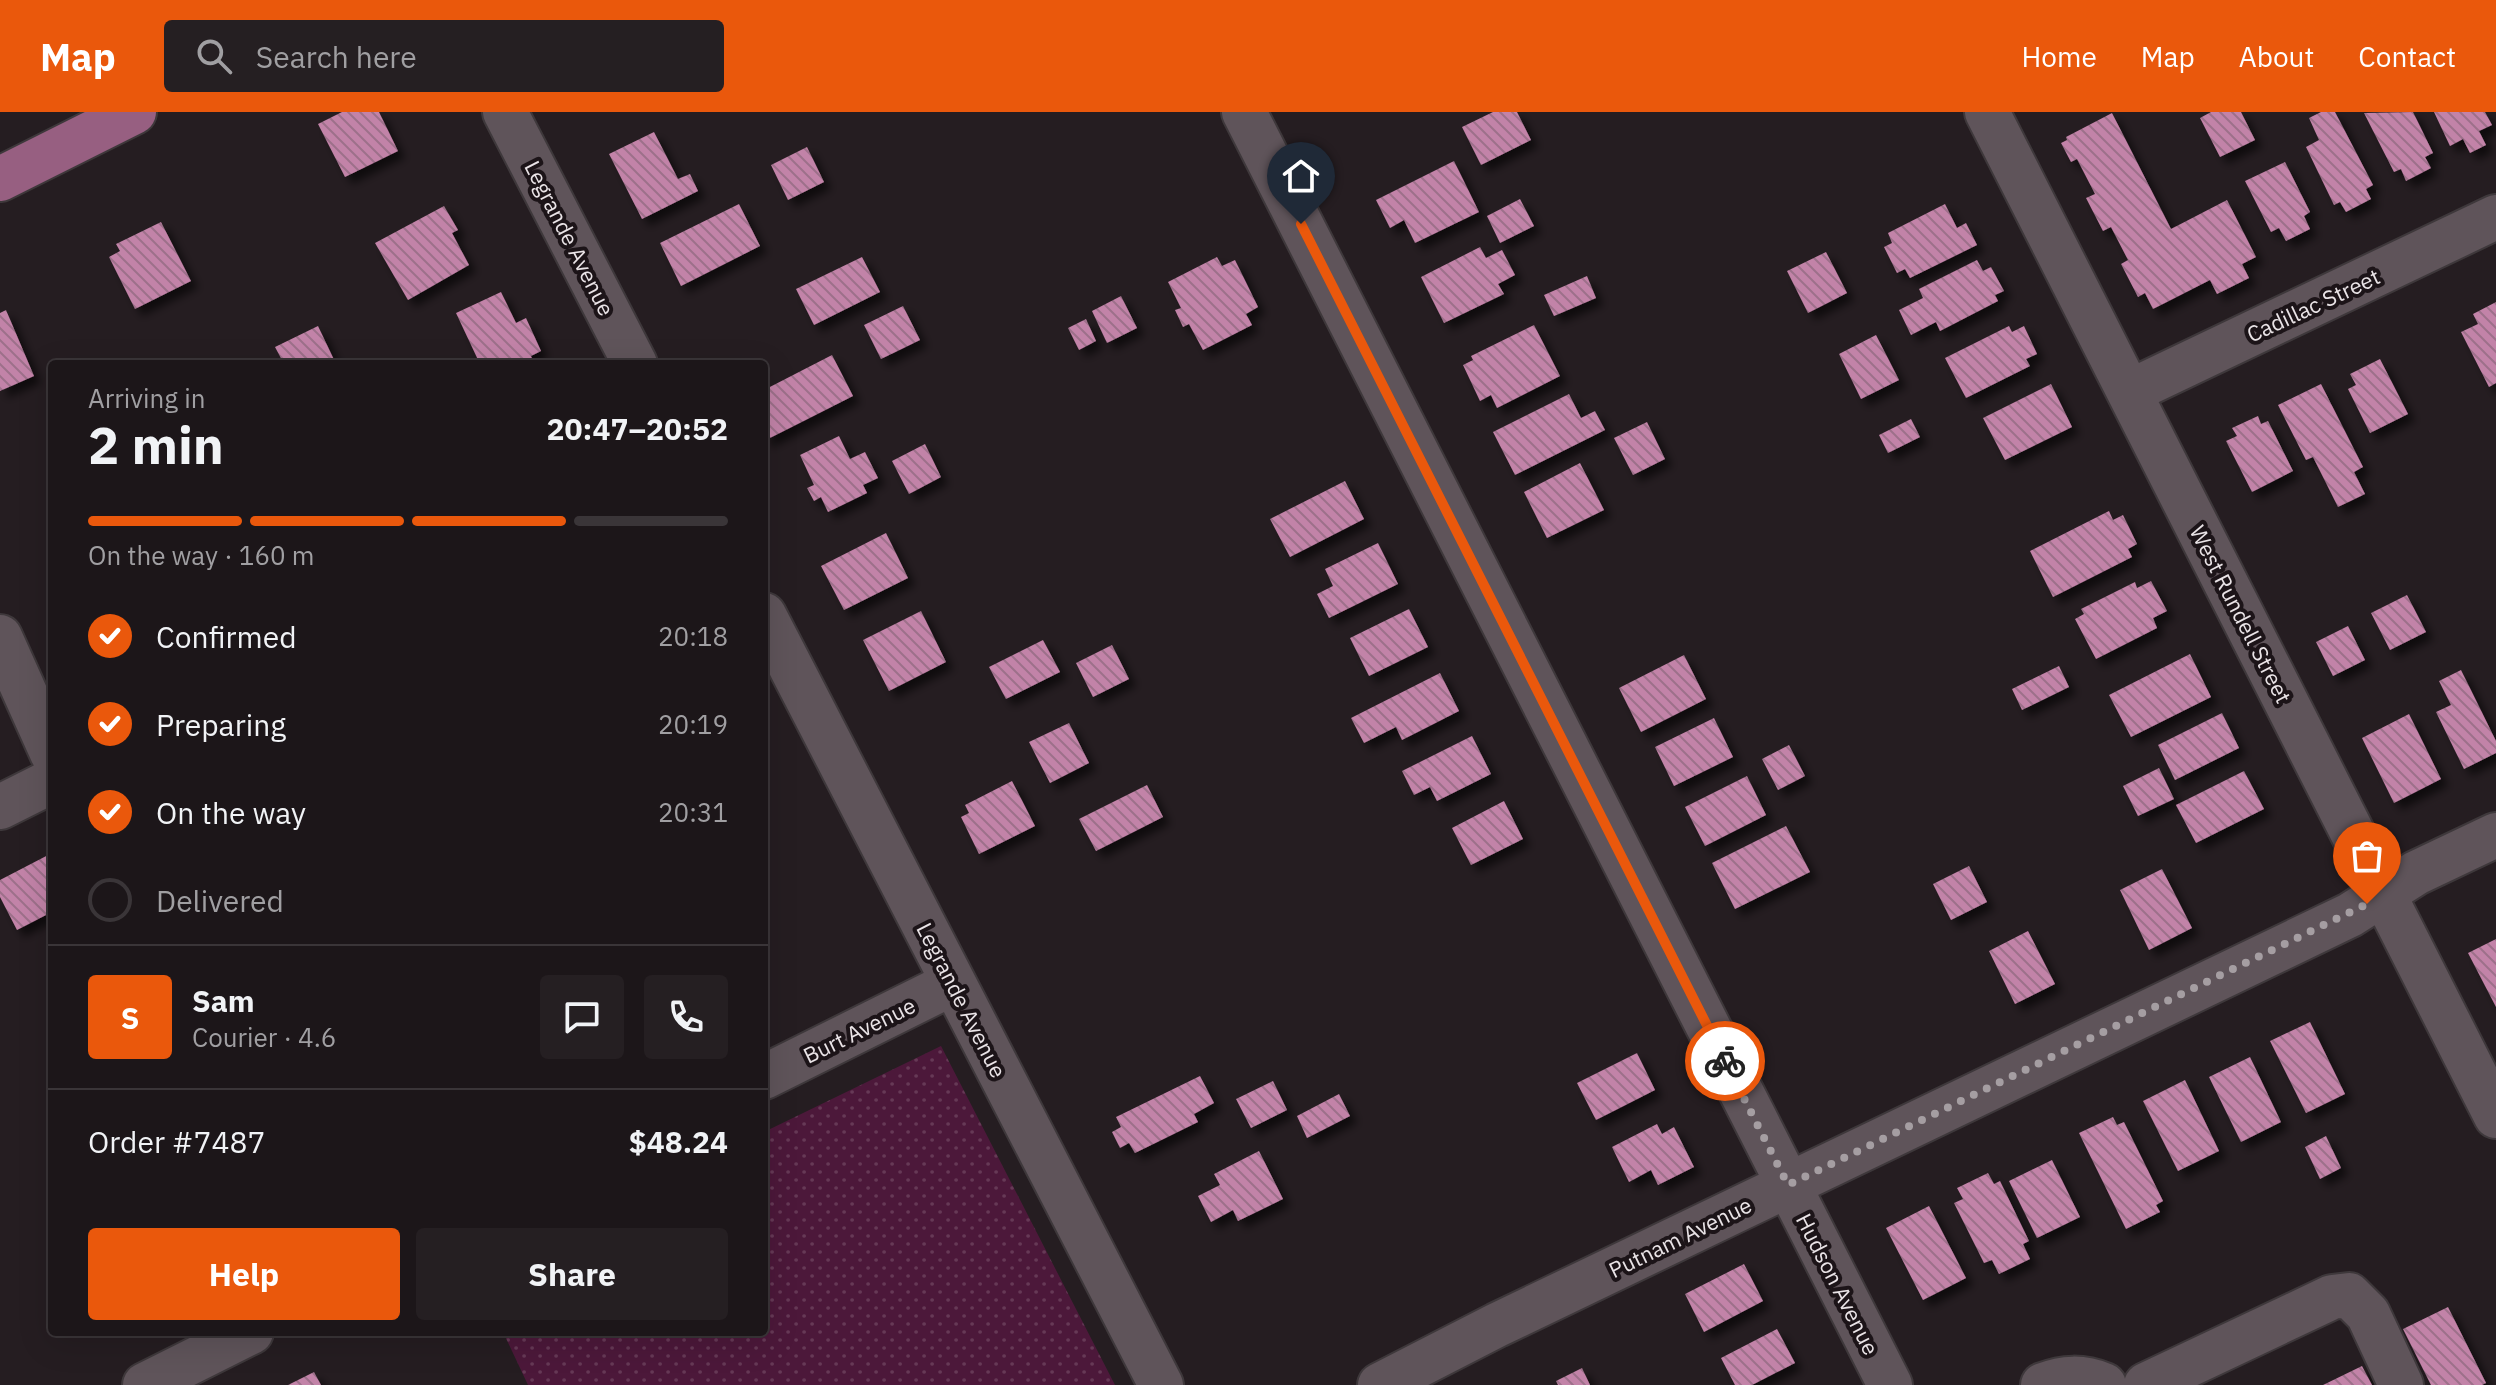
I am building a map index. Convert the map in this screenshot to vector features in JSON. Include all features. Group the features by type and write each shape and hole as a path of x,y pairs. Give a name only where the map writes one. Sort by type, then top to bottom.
{"main road":[{"path":"0,179 134,112"}],"street":[{"name":"Legrande Avenue","path":"505,112 633,360"},
{"name":"Hudson Avenue","path":"1244,112 1890,1385"},
{"name":"West Rundell Street","path":"1987,112 2496,1116"},
{"name":"Cadillac Street","path":"2129,392 2496,217"},
{"name":"Legrande Avenue","path":"768,623 1161,1385"},
{"path":"0,637 48,744"},
{"path":"0,807 48,783"},
{"name":"Putnam Avenue","path":"1380,1385 2350,915 2416,873 2496,835"},
{"name":"Burt Avenue","path":"768,1075 953,983"},
{"path":"2146,1385 2332,1297 2349,1295 2368,1314 2401,1385"},
{"path":"145,1385 243,1336"},
{"path":"2043,1385 2061,1378 2089,1379 2104,1385"}],"shaded area":[{"path":"941,1046 1115,1385 528,1385 505,1336 768,1336 768,1130"}],"building":[{"path":"342,112 379,112 398,151 345,177 318,124"},
{"path":"1493,112 1517,112 1531,140 1481,165 1462,127"},
{"path":"2211,112 2241,112 2255,140 2220,157 2200,118"},
{"path":"2321,112 2335,112 2373,185 2366,189 2371,199 2346,212 2340,202 2334,205 2306,147 2319,140 2309,118"},
{"path":"2413,112 2433,153 2425,157 2431,168 2406,181 2401,169 2394,172 2364,113"},
{"path":"2434,112 2485,112 2492,125 2479,131 2486,145 2470,153 2463,139 2450,146"},
{"path":"2112,113 2171,229 2227,200 2256,257 2242,264 2249,278 2217,294 2210,280 2153,309 2145,293 2138,297 2121,264 2128,260 2111,227 2103,231 2086,198 2095,194 2077,159 2071,162 2061,143 2067,140 2066,137"},
{"path":"654,132 678,179 690,174 698,191 642,219 609,154"},
{"path":"807,147 824,182 788,200 771,165"},
{"path":"1454,161 1479,212 1415,243 1404,220 1390,228 1376,200"},
{"path":"2285,162 2310,212 2304,216 2310,229 2286,241 2279,228 2271,232 2245,181"},
{"path":"1520,199 1534,226 1500,243 1487,216"},
{"path":"739,204 760,246 681,286 660,243"},
{"path":"1945,204 1957,228 1966,223 1977,245 1910,278 1905,269 1897,273 1884,247 1892,243 1888,233"},
{"path":"444,206 458,230 452,233 469,265 408,300 375,243"},
{"path":"161,222 191,281 135,309 109,257 120,251 116,244"},
{"path":"1480,247 1486,258 1502,250 1515,275 1498,284 1504,294 1444,323 1421,277"},
{"path":"1826,252 1847,293 1808,313 1787,271"},
{"path":"862,257 880,292 814,325 796,289"},
{"path":"1217,257 1222,266 1235,260 1258,307 1246,314 1252,325 1203,350 1189,324 1183,327 1175,310 1181,308 1168,282"},
{"path":"1977,260 1983,271 1991,267 2004,291 1995,295 1998,301 1940,331 1936,322 1911,335 1899,310 1923,298 1919,289"},
{"path":"1587,276 1596,298 1554,316 1544,295"},
{"path":"501,292 516,323 526,318 541,351 531,356 533,360 478,360 456,313"},
{"path":"1121,296 1137,328 1107,343 1092,311"},
{"path":"2496,302 2496,383 2489,387 2461,332 2478,324 2473,314"},
{"path":"903,306 920,340 881,359 864,325"},
{"path":"6,310 34,376 0,391 0,313"},
{"path":"1086,319 1096,341 1079,350 1068,328"},
{"path":"1534,325 1560,376 1497,408 1491,395 1480,401 1463,365 1473,360 1471,356"},
{"path":"318,326 334,360 282,360 275,347"},
{"path":"2009,326 2012,332 2024,326 2037,354 2026,359 2030,366 1966,398 1945,358"},
{"path":"1876,335 1899,380 1861,399 1839,354"},
{"path":"832,355 853,396 768,439 768,388"},
{"path":"2380,359 2408,414 2370,433 2348,389 2356,385 2350,374"},
{"path":"2051,384 2072,427 2005,460 1983,418"},
{"path":"2321,384 2363,467 2354,472 2365,494 2338,507 2313,457 2306,460 2278,405"},
{"path":"1569,394 1581,418 1595,411 1605,430 1515,475 1493,432"},
{"path":"2258,416 2261,424 2268,421 2293,471 2252,492 2226,441 2237,436 2232,428"},
{"path":"1911,419 1920,437 1888,453 1879,435"},
{"path":"1647,422 1665,459 1633,475 1614,438"},
{"path":"839,436 850,459 865,452 878,478 863,485 867,493 828,512 821,497 814,501 807,488 814,485 800,455"},
{"path":"925,444 941,477 909,494 892,461"},
{"path":"1580,463 1604,510 1547,538 1524,492"},
{"path":"1345,481 1364,519 1290,557 1270,519"},
{"path":"2109,511 2113,520 2123,515 2137,544 2128,549 2132,557 2053,597 2030,551"},
{"path":"886,533 908,578 844,610 821,566"},
{"path":"1378,543 1398,584 1329,618 1317,594 1333,586 1325,569"},
{"path":"2151,581 2167,611 2153,618 2157,628 2096,659 2075,619 2084,614 2081,609 2135,582 2137,588"},
{"path":"2407,595 2426,632 2390,650 2371,613"},
{"path":"1409,609 1428,647 1369,676 1350,638"},
{"path":"921,611 946,662 889,691 863,640"},
{"path":"2348,626 2365,660 2333,676 2316,642"},
{"path":"1043,640 1060,672 1006,699 989,667"},
{"path":"1112,645 1129,679 1093,697 1076,663"},
{"path":"2190,654 2211,697 2131,737 2109,695"},
{"path":"1684,655 1706,699 1641,732 1619,688"},
{"path":"2059,666 2069,687 2022,710 2012,689"},
{"path":"2461,670 2496,741 2496,753 2464,769 2436,712 2451,705 2439,681"},
{"path":"1440,673 1459,711 1402,740 1396,727 1364,743 1351,718"},
{"path":"2222,713 2239,748 2175,780 2158,745"},
{"path":"2409,714 2441,779 2394,803 2362,738"},
{"path":"1714,718 1733,757 1674,786 1655,747"},
{"path":"1069,723 1089,763 1050,783 1029,742"},
{"path":"1472,736 1491,774 1437,801 1430,787 1414,795 1402,771"},
{"path":"1789,745 1805,776 1778,790 1762,759"},
{"path":"2159,768 2174,799 2138,816 2123,786"},
{"path":"2244,771 2264,809 2196,843 2176,805"},
{"path":"1747,776 1766,815 1705,846 1685,807"},
{"path":"1012,781 1035,826 979,854 961,817 969,813 965,805"},
{"path":"1147,785 1163,817 1096,851 1079,819"},
{"path":"1504,801 1523,839 1471,865 1452,828"},
{"path":"1786,826 1810,872 1735,909 1712,863"},
{"path":"48,855 48,919 46,915 17,930 0,897 0,880"},
{"path":"1969,866 1987,902 1951,920 1933,884"},
{"path":"2162,869 2192,928 2149,950 2120,890"},
{"path":"2028,931 2055,984 2015,1004 1989,951"},
{"path":"2496,939 2496,1007 2468,953"},
{"path":"2310,1022 2345,1094 2306,1113 2270,1041"},
{"path":"1637,1053 1655,1090 1596,1120 1577,1083"},
{"path":"2250,1057 2281,1122 2241,1142 2209,1077"},
{"path":"1200,1076 1214,1103 1194,1114 1198,1122 1135,1153 1129,1143 1120,1148 1112,1132 1121,1127 1116,1117"},
{"path":"2185,1080 2219,1151 2178,1171 2143,1101"},
{"path":"1273,1081 1287,1110 1251,1128 1236,1099"},
{"path":"1339,1094 1350,1116 1307,1138 1297,1116"},
{"path":"2113,1117 2117,1125 2124,1122 2163,1201 2156,1205 2160,1212 2126,1229 2079,1133"},
{"path":"1657,1124 1662,1134 1674,1127 1694,1167 1658,1185 1651,1170 1629,1182 1612,1147"},
{"path":"2326,1136 2341,1168 2320,1179 2305,1147"},
{"path":"1259,1151 1283,1199 1238,1221 1233,1210 1211,1222 1198,1196 1220,1185 1214,1174"},
{"path":"2052,1160 2080,1217 2037,1238 2009,1181"},
{"path":"1988,1173 1994,1184 2000,1181 2029,1241 2023,1244 2030,1259 1999,1274 1992,1260 1984,1263 1954,1203 1963,1199 1957,1188"},
{"path":"1929,1206 1966,1278 1923,1300 1886,1228"},
{"path":"1744,1264 1763,1301 1704,1332 1685,1294"},
{"path":"2448,1307 2486,1383 2482,1385 2431,1385 2403,1329"},
{"path":"1777,1329 1795,1363 1752,1385 1735,1385 1721,1358"},
{"path":"2362,1366 2372,1385 2323,1385"},
{"path":"1582,1368 1590,1385 1558,1385 1556,1381"},
{"path":"314,1372 321,1385 288,1385"}],"way so far":[{"path":"1725,1061 1788,1185 2350,915 2367,904"}],"route":[{"path":"1301,224 1725,1061"}]}
